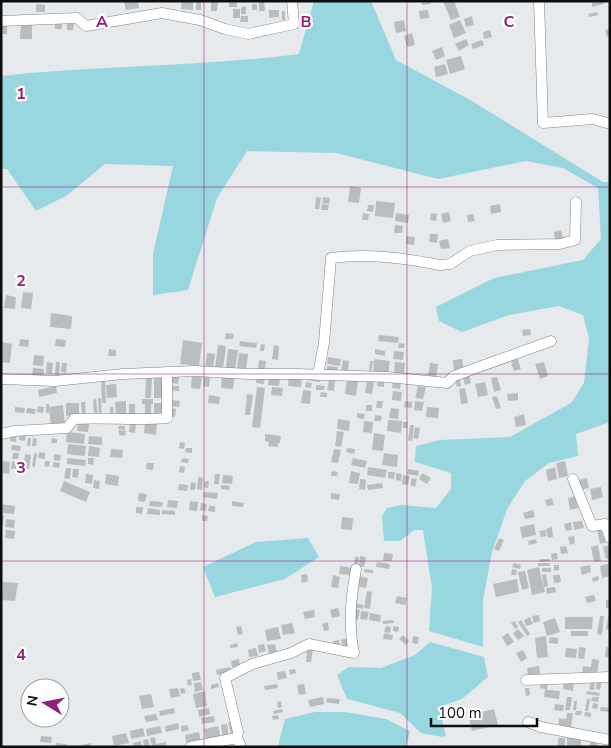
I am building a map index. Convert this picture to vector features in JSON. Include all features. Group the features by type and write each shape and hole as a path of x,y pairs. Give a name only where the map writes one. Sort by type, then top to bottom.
{"street":[{"path":"1,21 77,18 86,26 162,13 200,20 225,29 248,34 294,24 292,1"},
{"path":"539,1 543,123 593,118 610,124"},
{"path":"318,375 324,343 331,258 351,255 378,255 440,265 450,264 470,252 496,245 560,244 575,240 576,202"},
{"path":"1,380 55,381 123,374 195,371 388,377 447,383 454,376 551,341"},
{"path":"1,434 15,431 67,428 74,419 128,420 167,418 167,372"},
{"path":"574,479 592,526 607,524 610,538"},
{"path":"190,747 239,742 225,678 252,664 292,653 309,644 354,653 350,622 356,569"},
{"path":"526,680 610,678"},
{"path":"528,722 541,727 610,740"}],"water":[{"path":"314,1 371,1 396,60 472,101 603,182 610,182 610,422 576,434 578,456 549,463 525,481 507,509 492,552 483,600 483,647 429,631 432,588 423,530 414,530 400,541 384,541 382,516 387,508 401,505 436,508 451,489 451,473 415,462 416,446 440,440 510,437 571,403 584,383 589,338 583,315 559,306 509,315 462,332 439,321 436,307 494,278 583,260 601,239 598,188 563,168 526,161 438,179 336,153 247,151 217,198 188,290 153,295 153,254 173,166 105,164 66,196 36,211 7,169 1,169 1,76 38,72 225,61 299,54"},
{"path":"308,538 319,557 285,579 215,597 203,567 256,542"},
{"path":"430,642 484,657 488,677 462,699 439,707 446,736 421,733 400,713 347,699 337,675 349,667 381,668 415,655"},
{"path":"315,712 345,712 386,719 410,731 406,747 279,747 285,719"}],"building":[{"path":"138,1 139,8 126,10 124,2"},
{"path":"182,1 193,1 193,10 181,9"},
{"path":"196,1 201,1 201,10 196,10"},
{"path":"211,1 218,1 217,11 211,11"},
{"path":"229,1 237,1 237,7 229,7"},
{"path":"259,1 264,1 265,11 259,11"},
{"path":"422,1 430,1 431,4 422,5"},
{"path":"443,1 454,1 460,17 451,20"},
{"path":"603,1 604,4 592,7 592,3"},
{"path":"36,4 45,5 45,12 36,12"},
{"path":"252,4 257,4 257,10 252,10"},
{"path":"246,6 246,14 241,14 241,7"},
{"path":"233,9 240,9 240,18 233,18"},
{"path":"269,10 279,10 279,17 269,18"},
{"path":"428,10 429,18 420,19 419,11"},
{"path":"282,11 285,11 285,20 282,20"},
{"path":"597,12 598,15 589,17 588,14"},
{"path":"241,16 248,16 248,22 240,22"},
{"path":"472,16 474,25 466,27 464,19"},
{"path":"404,20 406,31 396,33 394,22"},
{"path":"460,20 466,33 454,38 449,25"},
{"path":"67,21 74,22 73,30 67,30"},
{"path":"21,23 32,24 32,39 20,39"},
{"path":"55,23 62,23 62,29 55,29"},
{"path":"1,24 7,24 7,34 1,34"},
{"path":"610,29 610,37 607,37 605,30"},
{"path":"490,30 492,37 484,39 483,32"},
{"path":"412,33 415,45 407,47 404,36"},
{"path":"466,39 469,45 459,51 455,44"},
{"path":"482,40 484,45 473,49 471,44"},
{"path":"442,47 445,56 436,60 432,51"},
{"path":"461,56 465,69 450,74 446,60"},
{"path":"445,64 448,74 436,77 434,67"},
{"path":"350,186 361,188 359,203 348,202"},
{"path":"316,197 321,198 319,209 315,209"},
{"path":"323,197 330,198 329,204 322,203"},
{"path":"376,201 395,203 393,218 375,216"},
{"path":"322,204 329,205 328,210 321,210"},
{"path":"500,204 501,212 491,214 490,206"},
{"path":"368,205 374,205 373,212 367,211"},
{"path":"449,212 451,221 443,223 441,214"},
{"path":"363,213 369,214 368,220 362,220"},
{"path":"396,213 409,215 408,223 395,221"},
{"path":"431,213 437,214 436,221 430,220"},
{"path":"473,214 475,221 468,222 467,215"},
{"path":"395,225 403,226 402,233 394,233"},
{"path":"561,230 563,238 555,240 554,232"},
{"path":"430,234 438,234 437,243 429,242"},
{"path":"406,236 415,237 414,245 406,244"},
{"path":"448,239 450,248 441,249 439,241"},
{"path":"23,292 33,293 31,309 21,308"},
{"path":"6,295 16,297 15,309 4,308"},
{"path":"51,313 72,316 71,329 50,327"},
{"path":"530,329 531,335 523,336 522,330"},
{"path":"226,333 234,334 233,339 225,339"},
{"path":"379,335 399,337 398,343 378,341"},
{"path":"20,339 29,340 28,347 19,346"},
{"path":"56,339 66,340 65,347 55,346"},
{"path":"183,340 202,343 199,366 180,364"},
{"path":"240,341 257,343 256,348 239,346"},
{"path":"1,342 12,344 10,363 1,362"},
{"path":"399,343 405,344 404,348 398,348"},
{"path":"261,344 265,345 264,351 260,351"},
{"path":"218,345 226,346 223,369 215,368"},
{"path":"274,345 279,346 278,360 272,359"},
{"path":"109,349 116,350 116,356 108,356"},
{"path":"228,349 238,350 235,369 226,368"},
{"path":"375,349 385,351 385,356 375,354"},
{"path":"394,351 404,352 403,360 393,359"},
{"path":"207,353 215,354 213,369 205,368"},
{"path":"239,353 248,354 246,370 237,369"},
{"path":"34,355 44,356 43,366 33,365"},
{"path":"328,357 341,359 340,366 327,364"},
{"path":"517,357 521,369 514,371 510,359"},
{"path":"374,359 390,361 388,375 373,373"},
{"path":"462,359 464,372 454,373 453,360"},
{"path":"259,360 266,361 265,370 258,369"},
{"path":"343,360 349,361 348,371 341,370"},
{"path":"370,361 373,361 371,373 369,373"},
{"path":"47,362 53,363 52,374 46,373"},
{"path":"56,362 60,362 59,375 55,375"},
{"path":"395,362 405,363 404,375 394,374"},
{"path":"544,362 548,376 540,379 535,364"},
{"path":"62,363 67,363 66,373 61,372"},
{"path":"430,363 438,364 436,378 428,377"},
{"path":"327,366 338,367 337,373 327,372"},
{"path":"33,368 44,369 43,379 32,377"},
{"path":"169,373 180,374 178,384 168,382"},
{"path":"469,374 471,383 465,385 462,375"},
{"path":"222,375 235,377 233,389 221,388"},
{"path":"257,375 265,376 264,384 256,383"},
{"path":"289,375 302,377 301,387 288,386"},
{"path":"192,376 202,377 200,389 191,388"},
{"path":"204,376 210,377 209,387 203,386"},
{"path":"306,376 321,377 320,382 305,380"},
{"path":"146,377 152,377 151,398 145,398"},
{"path":"269,377 280,379 279,386 268,385"},
{"path":"497,377 501,390 494,392 491,378"},
{"path":"101,378 105,378 106,403 102,403"},
{"path":"154,378 165,378 165,398 154,398"},
{"path":"347,378 358,379 356,396 345,394"},
{"path":"460,378 461,386 457,387 455,379"},
{"path":"329,380 335,381 334,391 327,390"},
{"path":"367,380 374,381 372,394 365,393"},
{"path":"378,381 384,382 384,387 377,386"},
{"path":"393,381 401,382 400,389 392,388"},
{"path":"306,382 312,383 311,388 305,387"},
{"path":"485,382 488,395 478,397 475,384"},
{"path":"116,384 117,397 107,398 106,385"},
{"path":"316,385 325,386 324,390 316,390"},
{"path":"56,386 57,393 39,397 38,390"},
{"path":"171,386 179,386 179,391 170,390"},
{"path":"418,386 426,387 423,399 415,398"},
{"path":"257,387 265,388 260,428 252,427"},
{"path":"272,387 283,388 282,396 271,395"},
{"path":"465,388 468,403 461,404 459,389"},
{"path":"303,390 311,391 310,404 301,403"},
{"path":"393,391 402,392 401,401 392,400"},
{"path":"321,392 327,393 327,397 320,397"},
{"path":"518,393 518,400 508,401 507,394"},
{"path":"247,394 253,395 250,415 245,415"},
{"path":"209,395 220,397 219,404 208,403"},
{"path":"497,396 501,408 496,409 492,397"},
{"path":"98,398 101,398 102,416 99,417"},
{"path":"96,399 98,415 94,416 93,400"},
{"path":"142,399 153,399 151,417 145,417 145,404 142,404"},
{"path":"171,400 180,401 179,407 170,406"},
{"path":"126,401 126,417 116,417 115,402"},
{"path":"377,401 383,401 382,408 376,408"},
{"path":"405,401 412,402 412,408 404,407"},
{"path":"415,401 424,402 422,411 414,410"},
{"path":"81,402 85,402 86,416 82,416"},
{"path":"66,403 79,403 79,415 66,416"},
{"path":"154,403 165,403 165,416 154,416"},
{"path":"46,404 49,404 49,413 46,413"},
{"path":"129,404 135,404 135,417 129,417"},
{"path":"63,405 65,426 51,427 49,407"},
{"path":"366,405 372,405 372,411 366,411"},
{"path":"38,406 44,407 43,413 37,412"},
{"path":"15,407 25,408 24,413 15,412"},
{"path":"110,407 113,407 114,416 110,417"},
{"path":"427,407 439,408 438,418 426,417"},
{"path":"27,408 36,409 35,414 26,413"},
{"path":"171,408 176,409 175,417 170,416"},
{"path":"391,408 399,409 398,419 389,418"},
{"path":"357,413 365,414 364,419 357,418"},
{"path":"524,414 526,425 516,427 514,417"},
{"path":"375,415 382,416 381,421 374,421"},
{"path":"338,419 350,421 349,431 337,429"},
{"path":"388,420 402,421 401,433 387,431"},
{"path":"364,421 373,422 372,433 363,432"},
{"path":"145,422 157,423 156,435 144,433"},
{"path":"403,422 408,422 407,428 403,428"},
{"path":"78,423 89,424 88,432 77,431"},
{"path":"130,423 136,424 135,433 129,432"},
{"path":"410,425 414,425 412,441 408,440"},
{"path":"119,426 125,426 125,430 118,429"},
{"path":"415,427 420,428 418,439 413,438"},
{"path":"119,430 126,431 125,436 119,435"},
{"path":"337,431 344,432 341,447 335,446"},
{"path":"11,432 17,433 16,442 10,441"},
{"path":"67,432 85,434 84,444 66,442"},
{"path":"20,433 26,433 25,441 19,440"},
{"path":"374,433 385,435 383,451 372,450"},
{"path":"265,434 281,436 278,447 268,446 269,442 265,441"},
{"path":"89,436 102,437 102,445 88,444"},
{"path":"28,438 31,438 30,446 27,446"},
{"path":"33,438 37,439 36,446 32,446"},
{"path":"52,438 57,439 57,443 51,443"},
{"path":"180,442 185,443 184,449 179,448"},
{"path":"68,444 86,446 85,456 67,454"},
{"path":"12,445 21,446 20,451 11,450"},
{"path":"89,446 100,448 99,457 88,456"},
{"path":"186,448 192,448 192,453 185,452"},
{"path":"347,448 355,449 354,454 346,452"},
{"path":"111,449 123,450 122,458 110,457"},
{"path":"334,449 341,450 338,463 331,462"},
{"path":"39,452 45,453 45,459 38,458"},
{"path":"13,453 19,453 18,459 12,459"},
{"path":"34,453 37,454 35,467 32,466"},
{"path":"384,453 398,455 397,467 382,465"},
{"path":"25,454 31,455 29,469 24,469"},
{"path":"54,454 61,455 60,461 54,460"},
{"path":"67,458 86,460 85,466 67,464"},
{"path":"88,458 94,458 93,465 88,464"},
{"path":"182,458 189,459 188,463 181,462"},
{"path":"353,458 367,461 365,468 351,465"},
{"path":"3,461 10,462 9,474 2,473"},
{"path":"12,461 16,462 16,469 11,469"},
{"path":"45,461 50,461 49,467 44,466"},
{"path":"565,461 568,476 559,478 556,463"},
{"path":"53,462 60,463 59,468 53,467"},
{"path":"147,463 154,463 153,470 146,469"},
{"path":"180,466 185,467 184,473 179,472"},
{"path":"368,467 387,470 385,478 367,475"},
{"path":"555,467 557,479 548,481 546,470"},
{"path":"66,468 71,468 70,479 64,478"},
{"path":"73,469 79,469 78,478 72,477"},
{"path":"408,469 419,471 418,476 407,474"},
{"path":"332,471 338,472 337,476 331,476"},
{"path":"351,471 360,473 358,484 349,483"},
{"path":"388,472 395,472 394,479 388,478"},
{"path":"396,473 402,474 401,481 396,480"},
{"path":"422,473 431,478 427,484 419,479"},
{"path":"86,474 93,475 92,484 85,483"},
{"path":"106,474 119,476 118,486 105,484"},
{"path":"215,474 220,474 219,484 214,484"},
{"path":"223,475 233,476 232,484 222,483"},
{"path":"403,475 410,476 408,485 402,484"},
{"path":"198,477 203,478 202,490 197,489"},
{"path":"412,478 417,479 415,487 410,485"},
{"path":"587,478 589,488 580,490 578,480"},
{"path":"360,479 366,480 365,490 359,489"},
{"path":"94,480 100,481 99,489 93,488"},
{"path":"64,481 90,492 86,502 60,491"},
{"path":"205,481 209,481 208,488 204,487"},
{"path":"191,482 196,483 195,490 190,490"},
{"path":"382,483 383,488 368,490 367,485"},
{"path":"179,484 188,485 187,491 178,490"},
{"path":"221,485 230,486 229,490 221,489"},
{"path":"601,487 603,497 592,500 590,489"},
{"path":"204,492 218,493 217,499 203,497"},
{"path":"139,493 147,494 145,502 138,501"},
{"path":"331,493 340,494 339,500 331,499"},
{"path":"575,496 578,508 570,510 568,498"},
{"path":"552,498 554,505 547,506 545,500"},
{"path":"168,500 178,501 177,508 167,507"},
{"path":"150,501 163,502 162,507 149,506"},
{"path":"190,501 198,502 197,511 189,510"},
{"path":"232,501 244,503 243,507 232,506"},
{"path":"201,503 207,504 206,511 200,510"},
{"path":"1,504 15,506 14,514 1,513"},
{"path":"209,506 215,506 215,512 208,511"},
{"path":"136,507 143,507 142,514 136,513"},
{"path":"148,508 160,510 160,515 147,514"},
{"path":"162,510 175,511 175,515 162,514"},
{"path":"533,510 535,517 525,519 523,513"},
{"path":"1,515 4,515 3,526 1,526"},
{"path":"202,515 208,516 207,521 202,521"},
{"path":"342,517 353,518 352,530 341,529"},
{"path":"6,519 15,520 14,528 5,527"},
{"path":"582,521 584,528 574,530 573,522"},
{"path":"571,522 572,530 566,531 564,524"},
{"path":"534,524 536,535 522,538 520,527"},
{"path":"552,527 553,537 548,538 546,529"},
{"path":"605,529 608,542 600,544 597,530"},
{"path":"6,530 15,531 14,539 5,538"},
{"path":"545,530 547,536 541,537 539,531"},
{"path":"574,536 575,543 570,545 568,537"},
{"path":"499,538 504,540 499,551 494,549"},
{"path":"536,539 537,543 529,545 528,541"},
{"path":"598,545 601,561 594,562 591,547"},
{"path":"610,545 610,558 606,559 603,547"},
{"path":"566,546 568,553 561,554 560,547"},
{"path":"384,553 393,554 392,561 383,561"},
{"path":"557,553 558,559 552,560 551,554"},
{"path":"360,556 366,557 364,567 359,566"},
{"path":"355,557 359,557 358,565 354,564"},
{"path":"540,559 550,559 550,561 540,562"},
{"path":"377,562 390,564 389,569 376,567"},
{"path":"514,563 521,565 520,569 512,567"},
{"path":"538,563 550,563 550,566 538,566"},
{"path":"610,563 610,576 602,578 600,566"},
{"path":"554,565 559,565 559,570 554,571"},
{"path":"590,565 591,572 582,575 580,567"},
{"path":"340,566 353,568 352,575 339,574"},
{"path":"539,567 545,592 532,595 527,570"},
{"path":"542,568 551,568 551,572 542,572"},
{"path":"364,569 373,570 373,573 364,572"},
{"path":"512,569 517,570 516,575 511,575"},
{"path":"525,571 529,588 522,590 518,572"},
{"path":"307,574 308,581 302,583 301,575"},
{"path":"546,574 548,586 544,587 542,575"},
{"path":"333,575 340,577 338,588 331,587"},
{"path":"553,575 560,575 561,582 554,583"},
{"path":"358,576 368,578 366,588 356,586"},
{"path":"598,576 599,580 593,582 592,578"},
{"path":"517,579 519,592 496,597 493,584"},
{"path":"3,582 18,583 15,601 1,600"},
{"path":"555,587 556,592 547,594 546,588"},
{"path":"367,591 372,592 370,609 364,608"},
{"path":"594,595 596,601 587,603 585,597"},
{"path":"397,596 407,598 405,605 395,603"},
{"path":"606,600 610,600 610,608 606,608"},
{"path":"354,603 363,605 363,609 353,607"},
{"path":"338,608 340,616 332,618 330,610"},
{"path":"355,609 360,610 358,620 353,619"},
{"path":"314,610 315,617 305,619 303,612"},
{"path":"361,611 369,612 367,620 360,619"},
{"path":"370,613 381,615 380,622 369,620"},
{"path":"610,613 610,630 606,629"},
{"path":"539,615 540,621 534,623 532,616"},
{"path":"600,616 604,616 602,635 597,634"},
{"path":"530,617 533,624 526,626 524,620"},
{"path":"565,617 593,617 592,629 565,629"},
{"path":"555,618 560,632 547,636 543,622"},
{"path":"393,620 394,623 383,624 383,621"},
{"path":"521,620 530,634 527,636 518,622"},
{"path":"515,621 518,627 515,629 511,623"},
{"path":"328,622 329,630 324,631 322,624"},
{"path":"292,623 295,633 283,635 281,625"},
{"path":"241,626 243,634 238,635 236,627"},
{"path":"386,626 391,627 390,633 384,632"},
{"path":"393,626 399,627 398,632 393,631"},
{"path":"278,627 281,639 267,641 265,630"},
{"path":"518,629 524,636 518,640 513,633"},
{"path":"571,631 588,631 588,636 571,636"},
{"path":"384,633 393,635 392,640 383,639"},
{"path":"508,633 514,642 507,646 502,637"},
{"path":"403,635 409,641 406,645 399,639"},
{"path":"413,636 419,637 418,644 412,643"},
{"path":"546,636 548,657 537,658 535,638"},
{"path":"550,637 558,638 558,644 549,643"},
{"path":"348,638 350,647 343,648 341,640"},
{"path":"339,640 340,646 334,648 333,641"},
{"path":"237,643 238,647 230,648 230,645"},
{"path":"264,644 266,651 259,653 258,645"},
{"path":"275,644 277,653 269,654 267,645"},
{"path":"579,647 586,648 584,659 578,658"},
{"path":"606,647 610,648 610,658 605,657"},
{"path":"256,648 258,656 249,657 248,650"},
{"path":"566,648 577,649 576,658 565,657"},
{"path":"307,649 313,649 311,662 306,662"},
{"path":"523,650 527,658 521,662 516,653"},
{"path":"239,659 240,666 232,667 231,661"},
{"path":"592,659 599,660 597,676 582,674 583,666 591,667"},
{"path":"539,666 540,674 528,675 527,668"},
{"path":"230,667 231,672 217,675 216,670"},
{"path":"295,669 296,673 290,675 289,670"},
{"path":"285,671 287,678 278,680 277,672"},
{"path":"199,672 201,680 193,681 192,673"},
{"path":"191,679 192,685 188,686 187,680"},
{"path":"541,680 548,681 547,690 560,691 559,699 544,697 545,689 540,688"},
{"path":"591,680 595,680 594,690 589,690"},
{"path":"597,680 602,680 600,690 596,689"},
{"path":"564,681 574,682 573,691 563,689"},
{"path":"201,682 203,690 195,692 194,683"},
{"path":"218,683 219,687 211,689 211,685"},
{"path":"277,684 278,688 265,690 264,686"},
{"path":"304,684 306,694 299,695 297,685"},
{"path":"178,688 180,696 171,698 169,689"},
{"path":"184,688 186,693 181,694 180,689"},
{"path":"525,688 529,688 530,695 526,696"},
{"path":"205,691 207,706 196,708 193,694"},
{"path":"587,691 600,693 599,696 586,694"},
{"path":"151,694 154,707 142,709 139,696"},
{"path":"323,697 324,704 310,707 308,700"},
{"path":"567,697 572,697 570,710 565,710"},
{"path":"592,697 599,697 598,702 591,701"},
{"path":"327,698 340,699 339,704 326,702"},
{"path":"587,699 590,699 588,711 585,711"},
{"path":"281,701 282,707 278,708 277,702"},
{"path":"574,701 577,701 576,710 573,710"},
{"path":"593,703 598,704 597,709 592,708"},
{"path":"555,704 564,705 563,711 554,710"},
{"path":"601,707 610,708 610,712 600,711"},
{"path":"174,708 175,713 160,716 159,711"},
{"path":"209,708 210,714 199,717 198,710"},
{"path":"282,709 283,712 274,714 273,711"},
{"path":"494,709 498,725 472,731 468,715"},
{"path":"576,711 582,711 581,715 575,715"},
{"path":"585,712 591,713 591,717 584,716"},
{"path":"567,713 573,713 571,729 558,727 559,718 566,719"},
{"path":"156,714 158,720 146,722 144,716"},
{"path":"278,715 279,719 273,720 272,716"},
{"path":"214,716 215,722 202,724 201,718"},
{"path":"234,721 236,734 231,735 228,722"},
{"path":"178,723 179,729 166,732 165,726"},
{"path":"227,724 229,737 223,738 221,725"},
{"path":"187,725 189,730 182,732 181,726"},
{"path":"160,726 162,733 147,736 146,729"},
{"path":"218,726 221,738 206,741 204,729"},
{"path":"143,728 145,736 131,739 130,731"},
{"path":"199,732 201,742 187,745 185,735"},
{"path":"126,733 129,743 114,746 112,736"},
{"path":"41,736 52,737 51,743 40,742"},
{"path":"155,737 156,744 166,742 167,747 152,747 150,738"},
{"path":"558,738 565,738 565,747 558,747"},
{"path":"567,738 581,738 581,747 567,747"},
{"path":"148,739 150,747 144,747 143,740"},
{"path":"141,741 142,747 133,747 133,743"},
{"path":"590,741 597,741 597,747 590,747"},
{"path":"56,743 67,744 66,747 55,747"},
{"path":"91,743 91,747 82,747 82,745"}]}
